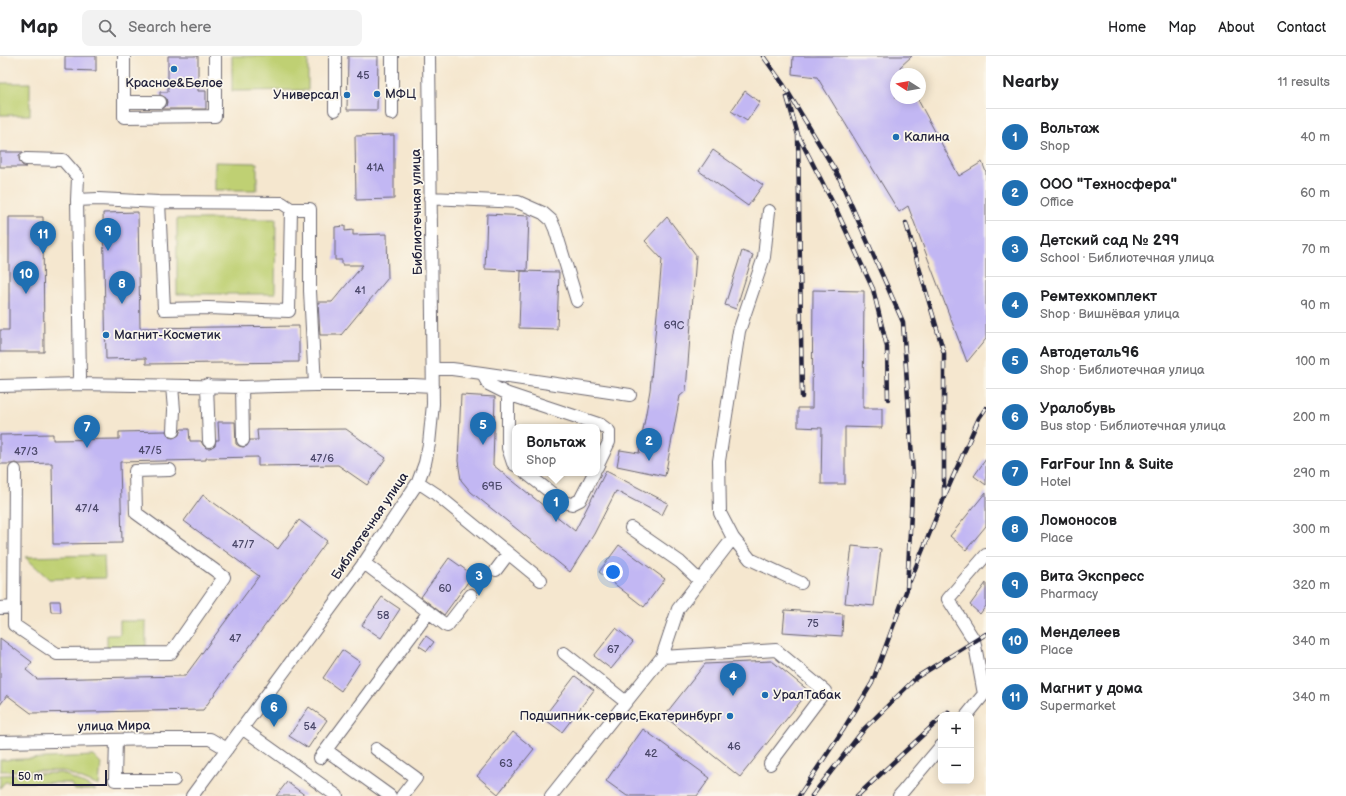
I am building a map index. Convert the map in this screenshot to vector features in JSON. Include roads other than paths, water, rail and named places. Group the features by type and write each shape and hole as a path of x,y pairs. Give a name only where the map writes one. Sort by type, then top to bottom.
{"street":[{"path":"124,56 124,117 216,116 215,56"},
{"path":"334,110 335,56"},
{"path":"392,56 392,114"},
{"name":"Библиотечная улица","path":"192,796 364,563 418,482 425,463 429,444 433,404 429,56"},
{"path":"124,102 160,102"},
{"path":"26,159 63,160 78,177 79,384"},
{"path":"430,198 518,202 543,213 551,220 555,229 577,301"},
{"path":"77,200 98,199 160,202 282,203 291,209 310,209 310,291 315,385"},
{"path":"160,202 164,309 208,308 290,311 291,209"},
{"path":"769,211 764,257 739,331 719,461 720,513 733,538 750,559 801,583"},
{"path":"433,369 452,369 630,395"},
{"path":"482,373 488,384 508,394 598,424"},
{"path":"0,386 79,384 242,387 315,385 433,386"},
{"path":"172,386 174,410 173,431"},
{"path":"207,386 209,441"},
{"path":"242,387 243,440"},
{"path":"508,394 508,448 512,460"},
{"path":"600,425 609,431 609,442 600,460"},
{"path":"15,470 14,625 57,654 171,653 224,578 136,513 135,471 170,470"},
{"path":"530,476 563,502 572,504 580,500 592,476"},
{"path":"418,482 436,494 540,580"},
{"path":"631,528 680,562 700,581"},
{"path":"551,796 662,657 678,609 733,538"},
{"path":"496,570 508,554"},
{"path":"969,712 984,694 974,640 948,599 986,555"},
{"path":"364,563 446,626 471,595"},
{"path":"0,608 14,607"},
{"path":"390,796 323,754 429,612"},
{"path":"662,657 776,650 825,691 770,764"},
{"path":"564,654 626,702"},
{"path":"242,728 337,796"},
{"name":"улица Мира","path":"0,742 210,739 227,749"},
{"path":"116,740 115,780 174,780"},
{"path":"376,748 416,778 402,796"},
{"path":"899,796 939,748"}],"railway":[{"path":"763,56 783,84 838,175 903,322 913,474 907,589 872,683 799,796"},
{"path":"787,97 798,135 802,397"},
{"path":"799,137 835,207 873,289 887,347 888,399"},
{"path":"906,223 944,353 944,498 910,581"},
{"path":"945,495 979,418 986,408"},
{"path":"812,796 865,728 917,677 986,634"},
{"path":"857,796 938,721"}],"place":[{"name":"Красное&Белое","path":"174,69"},
{"name":"МФЦ","path":"377,94"},
{"name":"Универсал","path":"347,95"},
{"name":"Калина","path":"896,137"},
{"name":"Вита Экспресс","path":"108,251"},
{"name":"Магнит у дома","path":"43,254"},
{"name":"Менделеев","path":"26,294"},
{"name":"Ломоносов","path":"122,304"},
{"name":"Магнит-Косметик","path":"106,335"},
{"name":"Автодеталь96","path":"483,445"},
{"name":"FarFour Inn & Suite","path":"87,448"},
{"name":"ООО \"Техносфера\"","path":"649,461"},
{"name":"Вольтаж","path":"556,522"},
{"name":"Детский сад № 299","path":"479,596"},
{"name":"УралТабак","path":"765,695"},
{"name":"Ремтехкомплект","path":"733,696"},
{"name":"Подшипник-сервис,Екатеринбург","path":"730,716"},
{"name":"Уралобувь","path":"274,727"}]}
